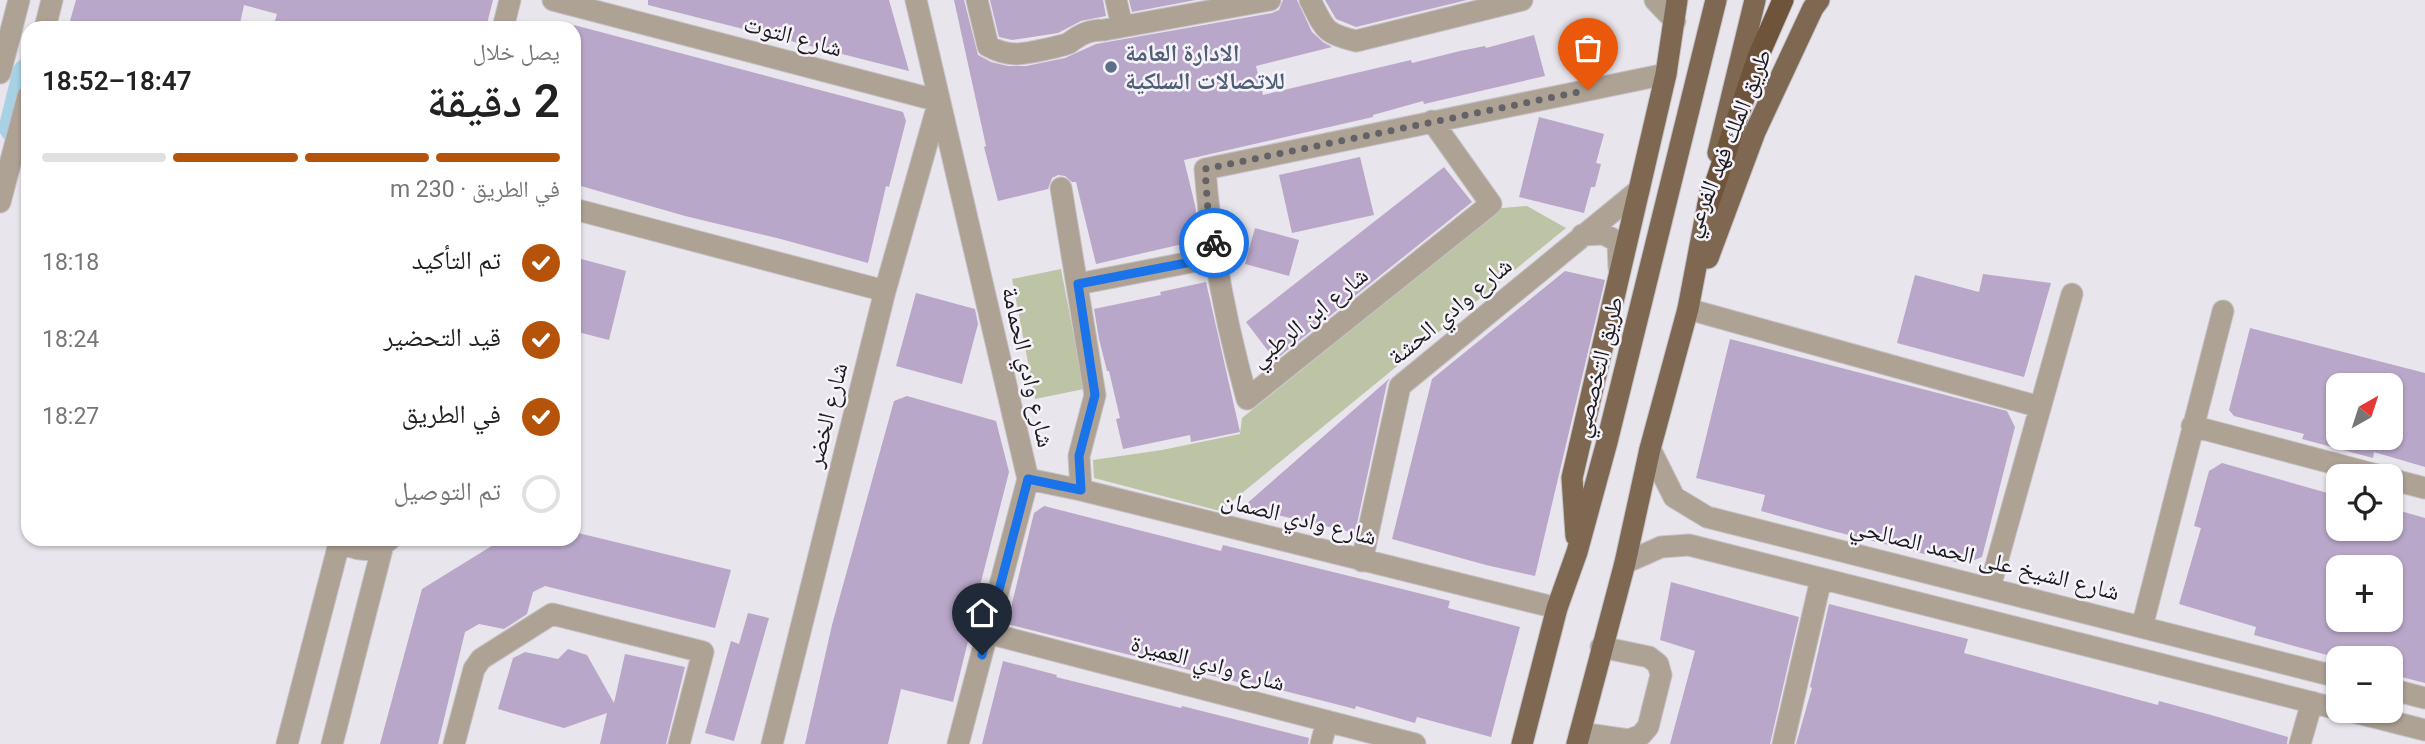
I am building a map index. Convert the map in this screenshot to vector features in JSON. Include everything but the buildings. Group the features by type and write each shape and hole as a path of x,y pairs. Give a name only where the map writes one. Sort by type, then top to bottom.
{"highway":[{"path":"1708,205 1758,57 1783,0"}],"main road":[{"name":"طريق التخصصي","path":"1522,744 1557,608 1577,552 1716,0"},
{"path":"1578,738 1625,564 1650,449 1688,309 1725,119 1755,0"},
{"name":"طريق الملك فهد الفرعي","path":"1688,309 1755,132 1819,0"},
{"path":"1577,552 1572,478 1666,74 1676,11"}],"street":[{"path":"0,72 19,0"},
{"path":"47,21 52,0"},
{"path":"505,21 510,0"},
{"name":"شارع التوت","path":"553,0 939,101"},
{"name":"شارع وادي الحمامة","path":"916,0 1028,479 958,744"},
{"path":"976,0 988,46 999,52 1019,55 1067,44 1076,36 1091,30 1270,0"},
{"path":"1116,0 1122,26"},
{"path":"1310,0 1326,30 1335,36 1356,41 1522,0"},
{"path":"1655,0 1676,11"},
{"name":"شارع ابن الرطبي","path":"1432,121 1490,204 1247,399 1228,329 1208,211 1205,169 1432,121 1666,74"},
{"name":"شارع الخضر","path":"772,744 885,291 939,101"},
{"path":"0,202 21,122"},
{"path":"1060,188 1095,395 1079,456 1081,490"},
{"name":"شارع وادي الحشة","path":"1362,561 1401,386 1639,190"},
{"path":"581,211 885,291"},
{"path":"1582,235 1604,234 1618,242 1619,270"},
{"path":"1078,284 1217,257"},
{"path":"1990,587 2072,294"},
{"path":"1688,309 2040,407"},
{"path":"2142,627 2223,311"},
{"path":"2192,426 2336,464"},
{"name":"شارع الشيخ على الحمد الصالحي","path":"1650,449 1674,497 1707,517 2326,674"},
{"name":"شارع وادي الصمان","path":"1028,479 1557,608"},
{"path":"2403,482 2425,488"},
{"path":"1625,564 1661,547 1689,545 2326,706"},
{"path":"287,744 337,546"},
{"path":"350,546 368,550 378,546"},
{"path":"332,744 386,546"},
{"path":"1783,744 1821,579"},
{"path":"454,744 474,669 481,659 552,614 703,652 679,744"},
{"name":"شارع وادي العميرة","path":"988,633 1415,744"},
{"path":"1578,738 1629,740 1641,735 1648,727 1661,675 1658,664 1649,657 1601,647"},
{"path":"2403,693 2425,698"},
{"path":"2300,744 2312,702"},
{"path":"1321,744 1327,721"},
{"path":"2397,723 2425,730"}],"green space":[{"path":"1527,206 1566,228 1220,511 1094,478 1093,460 1162,450 1240,434 1242,418 1502,208"},
{"path":"1061,269 1084,389 1035,399 1012,279"}],"waterway":[{"path":"15,127 21,103"}],"way so far":[{"path":"1214,243 1205,169 1588,90"}],"place":[{"name":"الادارة العامة للاتصالات السلكية","path":"1111,67"}],"route":[{"path":"982,655 1028,479 1081,490 1079,456 1095,395 1078,284 1217,257 1214,243"}]}
